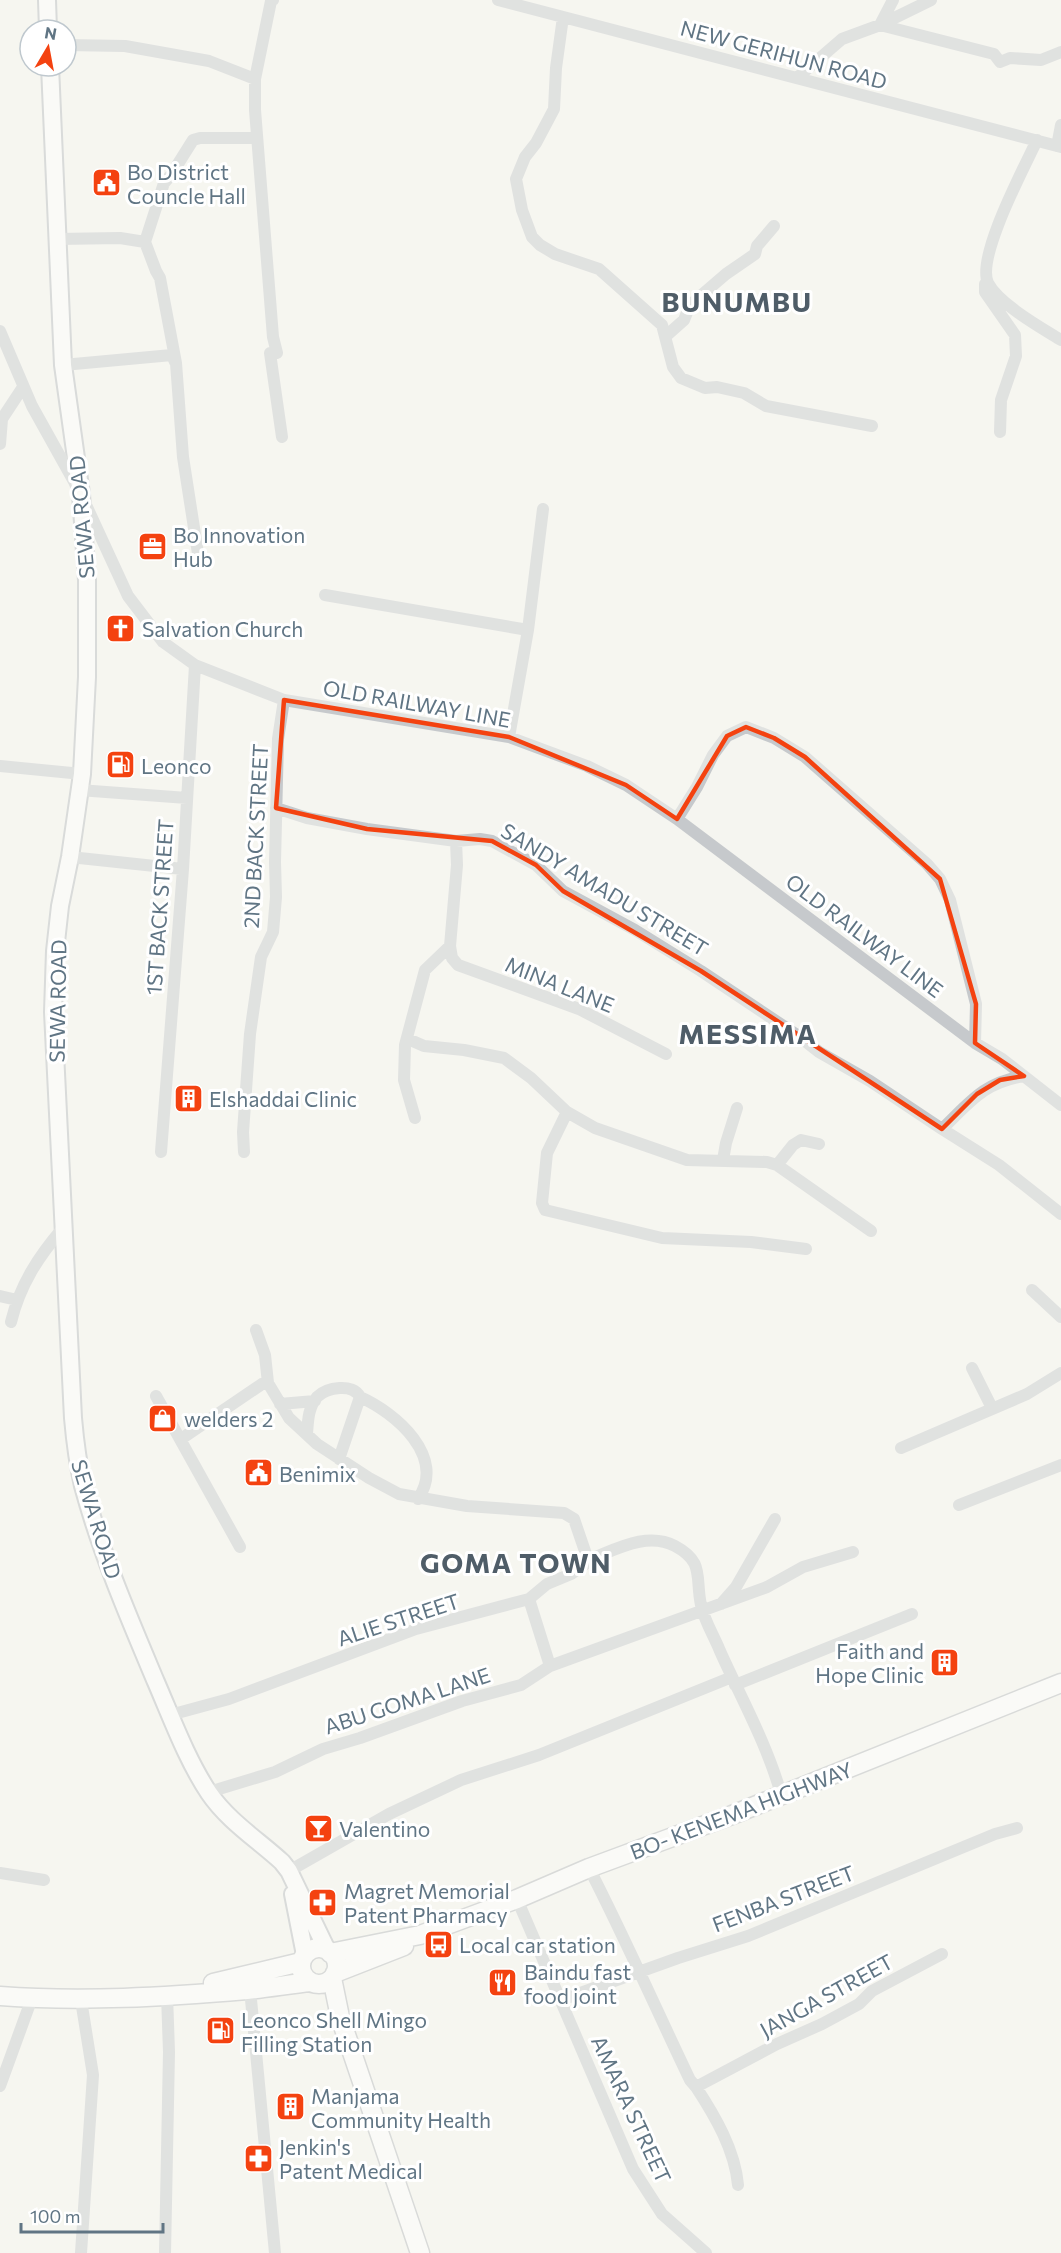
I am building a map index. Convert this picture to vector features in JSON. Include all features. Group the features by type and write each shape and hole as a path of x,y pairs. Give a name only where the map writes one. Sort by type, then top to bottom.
{"highway":[{"name":"BO- KENEMA HIGHWAY","path":"420,1935 517,1899 589,1868 678,1836 1061,1683"},
{"path":"173,1995 303,1958 315,1949 329,1952 420,1935"},
{"path":"0,1996 81,2000 250,1989 324,1980 398,1950 420,1935"},
{"path":"324,1980 336,1961 329,1952"},
{"path":"303,1958 302,1972 324,1980 340,2017 420,2253"}],"main road":[{"path":"47,0 48,18"},
{"name":"SEWA ROAD","path":"50,78 63,365 81,494 87,580 87,677 80,782 70,857 60,906 54,989 73,1418 83,1484 104,1552 170,1715 209,1792 230,1817 282,1862 329,1952"},
{"path":"290,1875 303,1958"}],"street":[{"path":"269,0 255,79 257,138 273,337 277,352 270,353 282,437"},
{"name":"NEW GERIHUN ROAD","path":"498,0 1059,146"},
{"path":"557,0 554,109 536,143 525,157 516,179 522,210 532,237 555,254 599,269 662,326 673,367 681,378 705,388 717,387 744,393 766,406 872,426"},
{"path":"880,25 893,0"},
{"path":"798,77 842,39 880,25 931,0"},
{"path":"880,25 994,54 1000,62 1010,58 1041,60 1061,52"},
{"path":"78,45 125,46 209,61 255,79"},
{"path":"1059,146 1061,125"},
{"path":"199,560 194,540 183,457 176,363 160,279 146,242 164,183 171,176 193,140 257,138"},
{"path":"1000,432 1000,400 1016,356 1015,335 985,292 986,267 998,226 1038,140"},
{"path":"666,336 684,321 690,305 726,274 755,254 757,246 774,226"},
{"path":"57,239 120,238 146,242"},
{"path":"986,267 987,280 994,291 1024,316 1061,340"},
{"name":"OLD RAILWAY LINE","path":"0,331 23,387 81,494 128,596 163,642 195,665 285,700 509,737 587,766 626,785 677,819 1061,1105"},
{"path":"63,365 172,355 176,363"},
{"path":"0,444 2,419 23,387"},
{"path":"509,737 528,630 543,509"},
{"path":"325,595 528,630"},
{"name":"1ST BACK STREET","path":"160,1152 183,869 195,665"},
{"name":"2ND BACK STREET","path":"244,1152 243,1132 250,1034 261,957 273,932 276,897 274,862 278,739 285,700"},
{"path":"677,819 713,755 727,736 746,727 774,738 805,757 927,864 940,879 950,900 976,1004 975,1043"},
{"path":"0,766 80,782 186,798"},
{"name":"SANDY AMADU STREET","path":"276,808 307,818 367,829 456,841 486,840 536,865 562,891 635,930 702,971 800,1036 819,1052 870,1081 999,1165 1061,1214"},
{"path":"415,1118 404,1080 405,1045 425,970 450,946 457,865 456,841"},
{"path":"70,857 183,869"},
{"name":"MINA LANE","path":"450,946 452,958 458,965 579,1009 666,1054"},
{"path":"408,1040 424,1046 464,1050 504,1058 531,1078 567,1112 595,1128 687,1160 723,1160 777,1165 871,1231"},
{"path":"942,1129 977,1094 1000,1080 1024,1076"},
{"path":"723,1160 737,1108"},
{"path":"567,1112 547,1153 542,1203 545,1210 662,1238 751,1242 806,1249"},
{"path":"777,1165 793,1145 801,1140 819,1144"},
{"path":"11,1322 17,1300 41,1254 63,1228"},
{"path":"1032,1290 1061,1317"},
{"path":"0,1296 17,1300"},
{"path":"256,1330 266,1354 268,1383 289,1418 339,1459 399,1494 418,1499 467,1506 564,1513 574,1519 588,1560"},
{"path":"972,1368 992,1408"},
{"path":"901,1448 1027,1394 1061,1373"},
{"path":"181,1439 262,1384 268,1383"},
{"path":"307,1434 308,1413 318,1396 340,1388 351,1388 357,1391 360,1397 384,1410 414,1438 426,1461 428,1475 424,1490 418,1499"},
{"path":"156,1396 240,1547"},
{"path":"339,1459 360,1397"},
{"path":"280,1404 315,1401"},
{"path":"959,1505 1061,1465"},
{"path":"720,1606 736,1587 775,1519"},
{"name":"ALIE STREET","path":"170,1715 229,1699 416,1629 529,1599 547,1584 571,1574 588,1563 588,1560 643,1540 674,1546 694,1560 698,1570 703,1612 770,1760 781,1794"},
{"name":"ABU GOMA LANE","path":"209,1792 274,1772 323,1749 462,1701 521,1685 550,1666 720,1606 767,1587 803,1567 853,1552"},
{"path":"529,1599 550,1666"},
{"path":"290,1875 389,1814 461,1780 539,1755 912,1614"},
{"name":"FENBA STREET","path":"561,2000 748,1936 995,1834 1017,1828"},
{"path":"589,1868 620,1928 638,1972 690,2080 709,2106 728,2147 737,2173 738,2186"},
{"path":"0,1873 44,1880"},
{"name":"AMARA STREET","path":"517,1899 633,2169 662,2214 706,2253"},
{"name":"JANGA STREET","path":"696,2087 859,2004 872,1991 942,1954"},
{"path":"250,1989 275,2253"},
{"path":"165,2253 169,2052 173,1995"},
{"path":"0,2086 32,1998"},
{"path":"81,2000 93,2075 81,2253"}],"highlighted area":[{"path":"284,700 509,737 626,785 677,819 727,736 746,727 774,738 805,757 940,879 976,1004 975,1043 1024,1076 1000,1080 977,1094 942,1129 701,971 563,891 536,865 492,841 367,829 276,808"}],"place":[{"name":"Bo District Councle Hall","path":"106,183"},
{"name":"Bo Innovation Hub","path":"152,546"},
{"name":"Salvation Church","path":"121,628"},
{"name":"Leonco","path":"120,765"},
{"name":"Elshaddai Clinic","path":"188,1098"},
{"name":"welders 2","path":"163,1418"},
{"name":"Benimix","path":"258,1473"},
{"name":"Faith and Hope Clinic","path":"945,1662"},
{"name":"Valentino","path":"318,1828"},
{"name":"Magret Memorial Patent Pharmacy","path":"323,1902"},
{"name":"Local car station","path":"438,1944"},
{"name":"Baindu fast food joint","path":"503,1983"},
{"name":"Leonco Shell Mingo Filling Station","path":"220,2031"},
{"name":"Manjama Community Health","path":"290,2107"},
{"name":"Jenkin's Patent Medical","path":"258,2158"}],"district":[{"name":"BUNUMBU","path":"737,301"},
{"name":"MESSIMA","path":"748,1033"},
{"name":"GOMA TOWN","path":"516,1562"}]}
